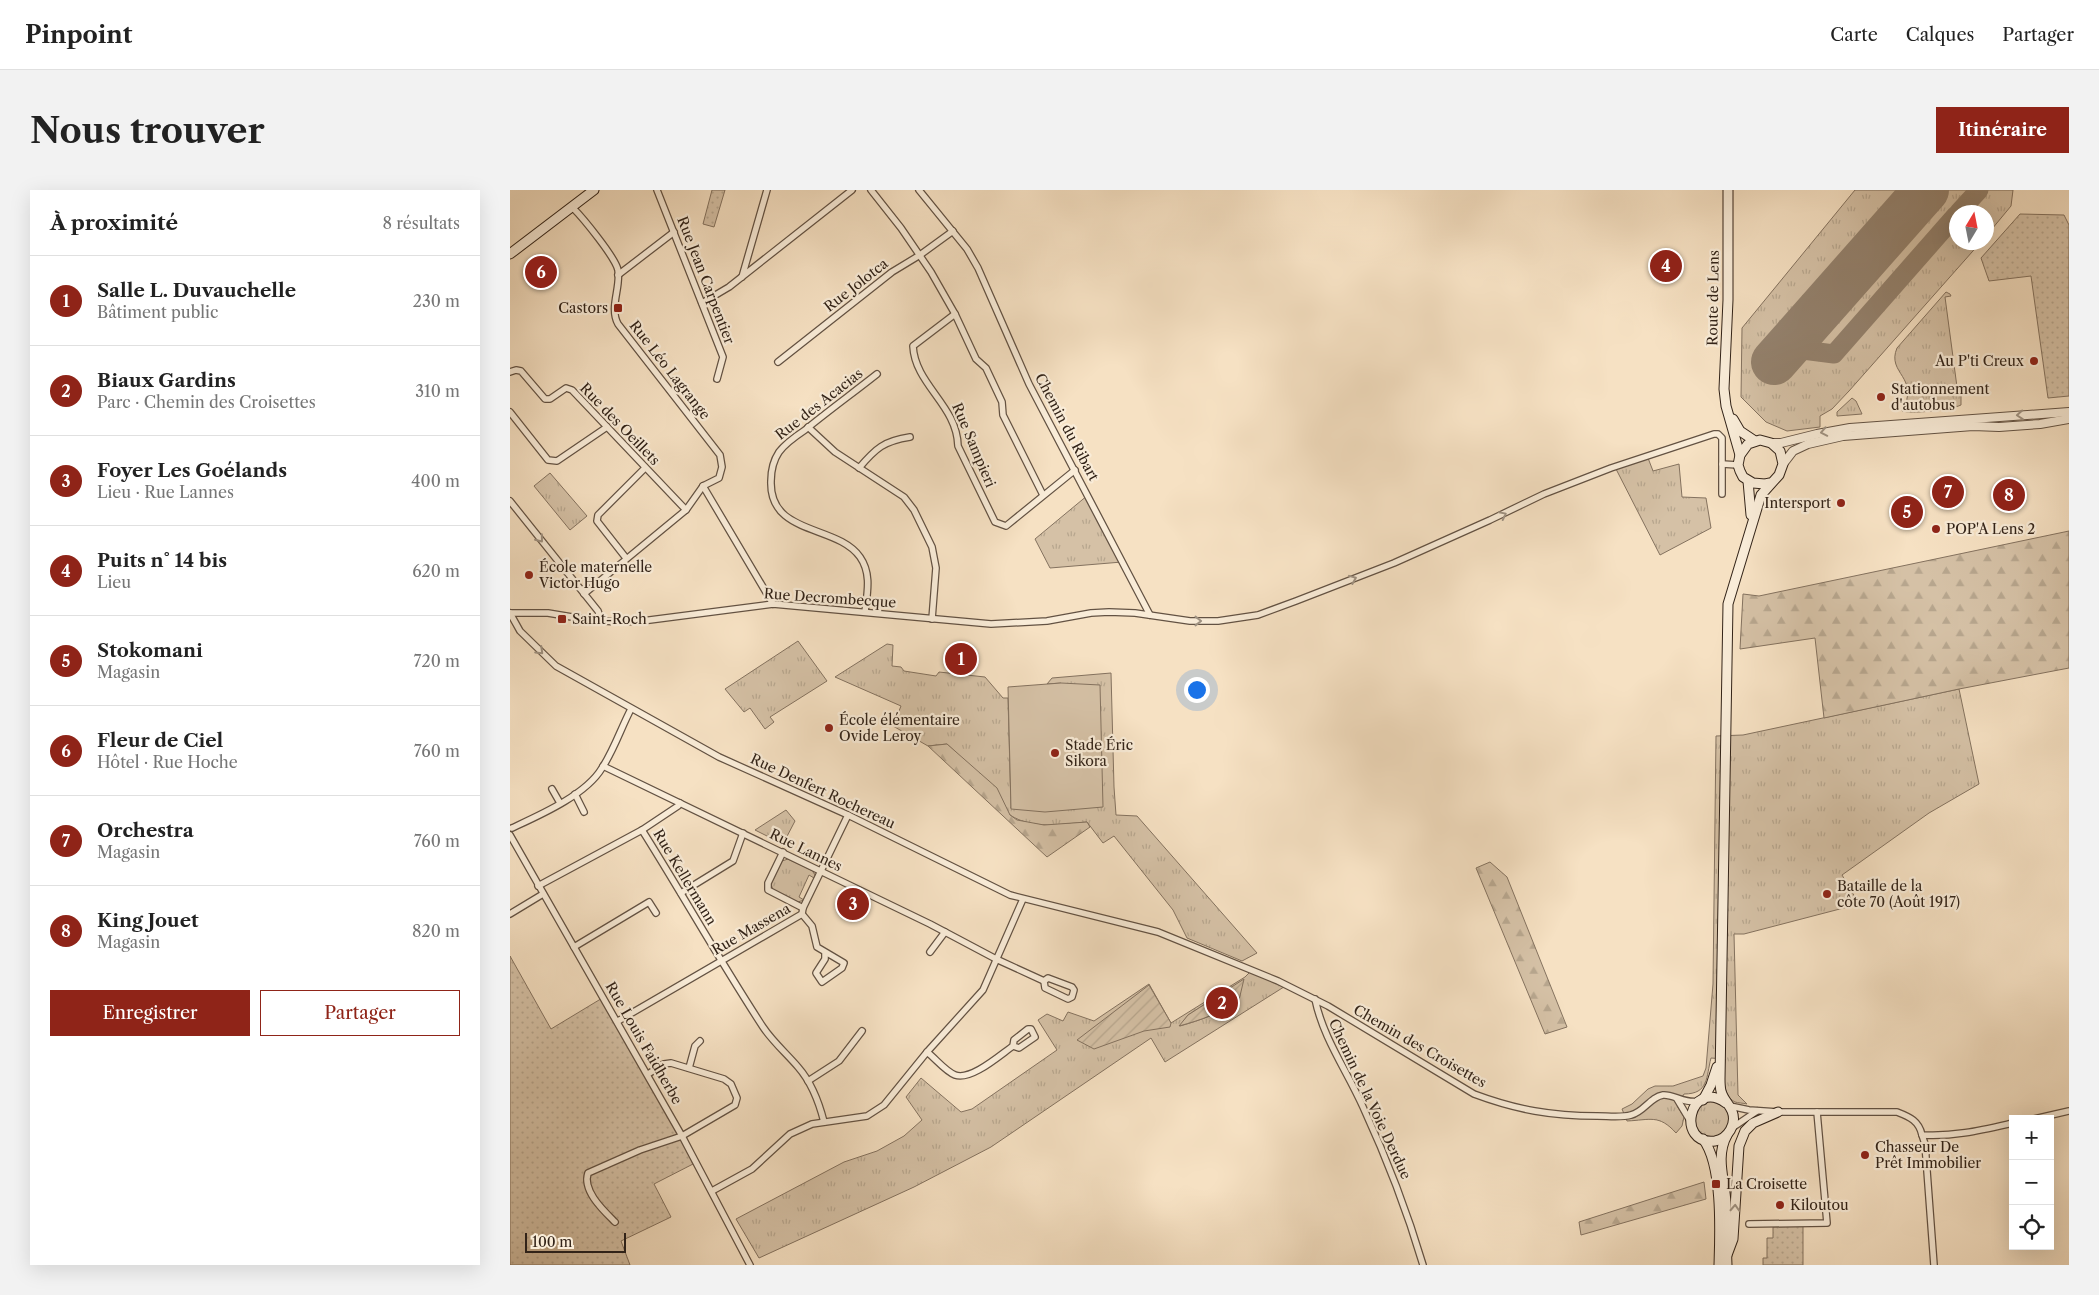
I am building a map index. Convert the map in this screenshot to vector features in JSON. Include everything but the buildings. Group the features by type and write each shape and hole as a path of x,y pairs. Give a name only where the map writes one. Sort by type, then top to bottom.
{"main road":[{"path":"510,254 573,208 594,190"},
{"name":"Route de Lens","path":"1728,190 1728,300 1724,389 1726,406 1740,455"},
{"name":"Route de Lens","path":"1726,406 1740,431 1755,441"},
{"path":"1727,1265 1726,1203 1721,1154 1723,1143 1730,1131 1733,1116 1721,1090 1720,1054 1726,625 1730,595 1750,524 1761,495 1770,482 1779,475 1783,464 1780,451 1771,443 1755,441 1743,449 1740,455 1738,465 1748,481 1751,501 1750,524"},
{"path":"1748,481 1759,485 1770,482"},
{"path":"1719,1265 1719,1203 1713,1157 1703,1139 1694,1132 1690,1122 1692,1110 1702,1100 1711,1085 1720,1054"},
{"path":"1702,1100 1718,1099 1727,1105"},
{"path":"1726,1255 1733,1239 1738,1146 1745,1131 1753,1123 1778,1112"},
{"path":"1703,1139 1716,1141 1730,1131"}],"street":[{"name":"Rue Jean Carpentier","path":"657,190 723,357 717,379"},
{"path":"742,277 767,190"},
{"path":"702,304 742,277 852,190"},
{"path":"871,190 920,255 955,314 976,359 986,368 1002,402 1003,415 1043,495"},
{"name":"Chemin du Ribart","path":"920,190 967,249 978,268 1029,384 1150,615"},
{"name":"Rue Léo Lagrange","path":"573,208 612,258 618,271 615,311 618,324 720,456 722,467 719,478 703,486"},
{"name":"Rue Jolotca","path":"778,362 892,272 920,255 953,231"},
{"path":"618,275 674,232"},
{"name":"Rue Sampieri","path":"955,314 913,346 914,356 932,392 944,404 958,434 958,446 995,522 1006,526 1075,470"},
{"name":"Rue des Oeillets","path":"510,372 521,371 545,399 550,399 566,388 572,390 686,510"},
{"name":"Rue des Acacias","path":"864,612 868,584 861,558 852,548 791,521 780,512 770,490 771,469 779,452 808,427 877,374"},
{"path":"510,412 548,460 552,462 557,462 607,427"},
{"path":"1771,443 1781,443 1850,428 2069,412"},
{"path":"1783,464 1793,451 1801,447 1843,436 1973,426 1999,427 2040,424 2069,419"},
{"path":"808,427 835,452 904,497 914,510 932,548 936,568 932,619"},
{"name":"Rue Decrombecque","path":"510,613 548,613 602,622 642,621 773,604 991,624 1047,621 1091,613 1109,612 1150,615 1190,621 1218,621 1258,615 1394,563 1544,494 1650,454 1718,434 1722,438 1722,464"},
{"path":"859,468 870,455 887,441 910,437"},
{"path":"1722,494 1722,464 1738,465"},
{"path":"626,558 597,521 598,515 645,468"},
{"path":"584,594 686,510 703,486 773,604"},
{"path":"510,501 598,611 602,622"},
{"name":"Rue Denfert Rochereau","path":"510,613 520,631 556,666 719,757 848,815 993,887 1023,899 1103,917 1158,932"},
{"path":"510,835 513,831 511,827 560,803 589,784 603,766 631,709"},
{"name":"Rue Lannes","path":"603,766 783,852 996,959 1044,981"},
{"path":"552,789 560,803"},
{"path":"575,794 584,812"},
{"path":"538,886 642,830 678,806 680,802"},
{"name":"Rue Massena","path":"618,1021 803,911 848,815"},
{"name":"Rue Kellermann","path":"642,830 721,961 773,1041 808,1081 816,1097 824,1122"},
{"path":"681,893 733,861 743,833"},
{"name":"Rue Louis Faidherbe","path":"510,835 648,1074 750,1265"},
{"path":"783,852 768,883 768,890 803,911 812,926 817,947 825,953 842,960 844,965 822,982 816,973 825,958 825,953"},
{"path":"510,914 543,894"},
{"path":"712,1191 752,1169 790,1134 812,1124 867,1116 878,1110 895,1094 927,1052 983,990 1023,899"},
{"path":"574,947 649,902 656,913"},
{"path":"930,952 945,932"},
{"name":"Chemin des Croisettes","path":"1158,932 1249,968 1315,999 1466,1090 1499,1104 1532,1112 1564,1116 1622,1116 1636,1114 1658,1097 1669,1095 1687,1102 1702,1100"},
{"path":"1052,978 1072,986 1074,990 1072,997 1068,999 1046,988 1044,981 1052,978"},
{"name":"Chemin de la Voie Derdue","path":"1315,999 1325,1032 1347,1072 1389,1164 1411,1224 1423,1265"},
{"path":"808,1081 839,1060 862,1031"},
{"path":"689,1068 695,1046 700,1041"},
{"path":"927,1052 954,1074 963,1077 974,1073 1013,1046"},
{"path":"615,1222 592,1195 587,1182 588,1173 640,1150 682,1136 735,1105 738,1098 731,1084 724,1079 671,1063 664,1064 648,1074"},
{"path":"1677,1099 1688,1114 1690,1122"},
{"path":"1727,1105 1757,1111 1778,1112 1897,1112 1911,1117 1920,1127 1925,1144 1934,1265"},
{"path":"1730,1131 1757,1111"},
{"path":"2052,1115 2069,1111"},
{"path":"1749,1224 1827,1223 1817,1112"},
{"path":"1922,1135 1958,1135 2009,1124"}],"green space":[{"path":"712,190 725,190 714,227 703,224"},
{"path":"1855,190 2013,190 2011,206 1994,227 1994,205 1949,205 1949,250 1974,250 1849,391 1832,409 1820,416 1820,427 1787,431 1766,422 1741,397 1742,328"},
{"path":"2020,214 2064,215 2069,225 2069,396 2048,398 2031,276 1989,281 1981,258 1988,250 1994,250 1994,243"},
{"path":"1946,292 1951,296 1945,297 1957,387 1961,387 1961,405 1932,411 1902,411 1907,400 1908,390 1896,364 1897,348"},
{"path":"1852,398 1856,401 1862,414 1837,416 1837,412"},
{"path":"1648,458 1653,471 1679,464 1682,497 1706,498 1711,528 1660,555 1616,469"},
{"path":"550,473 587,516 570,530 534,486"},
{"path":"1088,495 1122,562 1050,568 1035,539"},
{"path":"2069,531 2069,668 1824,718 1815,638 1740,649 1743,594 1759,596"},
{"path":"798,641 827,681 770,717 774,722 765,729 750,708 744,712 725,689"},
{"path":"887,644 893,645 892,666 901,667 904,671 936,676 939,672 985,677 1003,698 1008,698 1011,808 1061,683 1047,684 1052,678 1111,673 1116,815 1137,816 1257,953 1242,961 1187,938 1173,910 1114,836 1103,843 1087,822 1047,825 1028,823 1010,815 962,758 947,744 928,746 893,726 901,706 835,677"},
{"name":"Stade Éric Sikora","path":"1061,683 1100,685 1103,807 1045,812 1011,809 1008,687"},
{"path":"1959,689 1979,784 1929,813 1842,875 1859,904 1744,934 1734,934 1738,1095 1747,1104 1735,1102 1727,1094 1724,1083 1725,1059 1711,1058 1707,1078 1702,1088 1692,1093 1684,1094 1677,1106 1684,1117 1682,1126 1676,1133 1659,1121 1648,1119 1627,1121 1622,1109 1632,1104 1648,1089 1655,1086 1673,1086 1703,1076 1706,1068 1713,984 1716,736 1743,735"},
{"path":"947,744 997,788 1010,815 1017,820 1044,825 1087,822 1090,827 1047,857 928,746"},
{"path":"786,810 795,821 783,844 755,830"},
{"path":"788,859 813,871 815,875 814,878 809,875 799,897 804,900 798,902 773,890 771,884 782,861"},
{"path":"1490,862 1507,877 1567,1027 1545,1034 1476,868"},
{"path":"510,956 551,1029 604,997 695,1163 654,1184 671,1217 621,1241 630,1265 510,1265"},
{"path":"1252,970 1287,985 1165,1062 1151,1038 991,1147 914,1187 759,1258 736,1219 844,1162 877,1151 904,1136 922,1120 906,1097 921,1078 961,1112 972,1109 1057,1050 1038,1020 1047,1014 1063,1021 1068,1012 1094,1021 1149,984 1171,1023 1245,977","holes":["1232,987 1239,1000 1211,1016 1180,1026 1188,1015"]},
{"path":"1244,979 1239,1000 1210,1016 1179,1026 1188,1015"},
{"path":"1149,985 1171,1023 1170,1027 1144,1031 1094,1049 1077,1040"},
{"path":"1712,1101 1724,1107 1730,1119 1724,1131 1712,1137 1700,1131 1694,1119 1700,1107"},
{"path":"1704,1182 1706,1199 1581,1235 1579,1222"},
{"path":"1803,1226 1803,1265 1763,1265 1763,1258 1767,1258 1767,1238 1773,1238 1773,1227"}],"taxiway":[{"path":"1965,205 1979,190"},
{"path":"1787,348 1834,354 1949,223"}],"runway":[{"path":"1774,362 1926,190"}],"place":[{"name":"Puits n° 14 bis","path":"1666,266"},
{"name":"Fleur de Ciel","path":"541,272"},
{"name":"Castors","path":"618,308"},
{"name":"Au P'ti Creux","path":"2034,361"},
{"name":"Stationnement d'autobus","path":"1881,397"},
{"name":"Orchestra","path":"1948,492"},
{"name":"King Jouet","path":"2009,495"},
{"name":"Intersport","path":"1841,503"},
{"name":"Stokomani","path":"1907,512"},
{"name":"POP'A Lens 2","path":"1936,529"},
{"name":"École maternelle Victor Hugo","path":"529,575"},
{"name":"Saint-Roch","path":"562,619"},
{"name":"Salle L. Duvauchelle","path":"961,659"},
{"name":"École élémentaire Ovide Leroy","path":"829,728"},
{"name":"Stade Éric Sikora","path":"1055,753"},
{"name":"Bataille de la côte 70 (Août 1917)","path":"1827,894"},
{"name":"Foyer Les Goélands","path":"853,904"},
{"name":"Biaux Gardins","path":"1222,1003"},
{"name":"Chasseur De Prêt Immobilier","path":"1865,1155"},
{"name":"La Croisette","path":"1716,1184"},
{"name":"Kiloutou","path":"1780,1205"}]}
